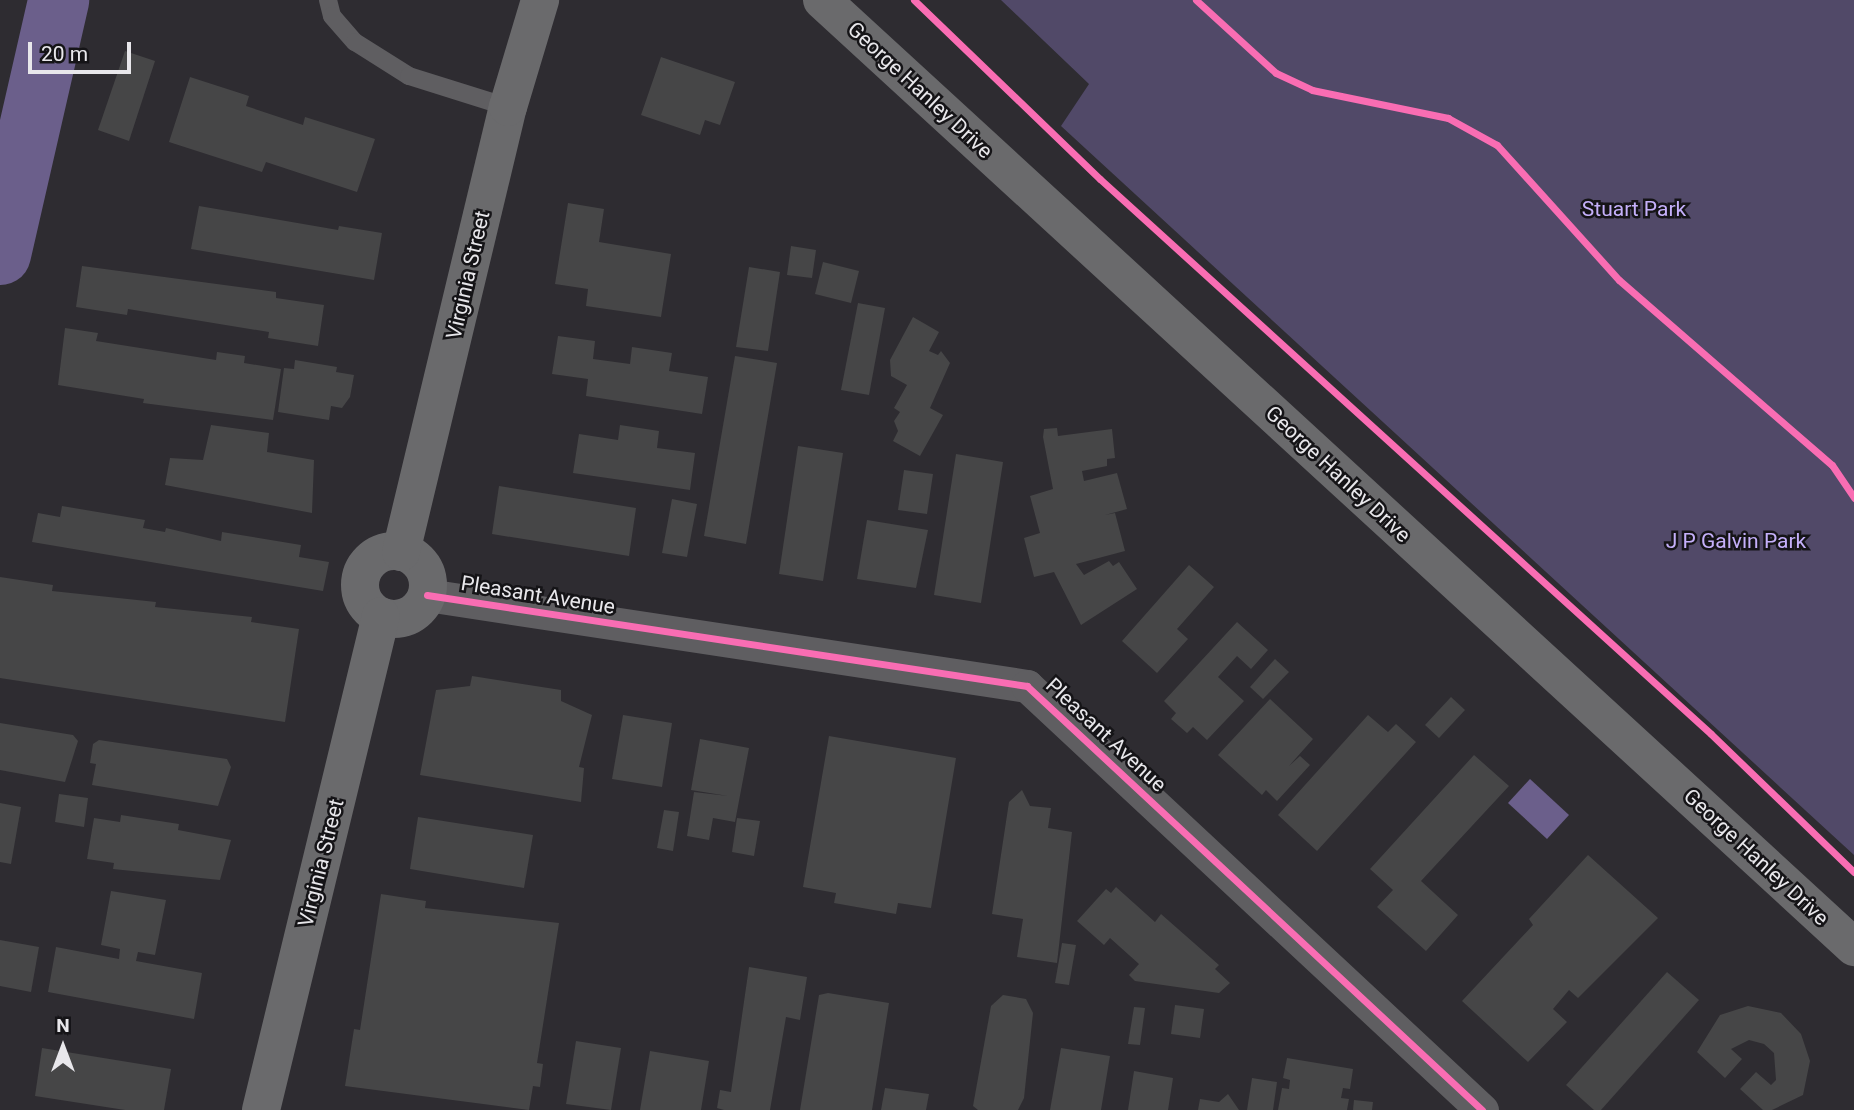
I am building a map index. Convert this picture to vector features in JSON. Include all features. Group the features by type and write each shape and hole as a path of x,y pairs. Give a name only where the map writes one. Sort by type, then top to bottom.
{"main road":[{"name":"Virginia Street","path":"401,552 508,107 540,0"},
{"name":"George Hanley Drive","path":"822,0 1854,947"},
{"path":"401,552 424,568 426,596 409,616 381,616 362,597 361,575 374,557 401,552"},
{"name":"Virginia Street","path":"261,1110 381,616"}],"street":[{"name":"Pleasant Avenue","path":"426,596 1027,686 1482,1110"}],"lane":[{"path":"328,0 332,16 355,42 409,76 508,107"}],"green space":[{"name":"Stuart Park","path":"1001,0 1854,0 1854,855 1061,126 1089,84"}],"shaded area":[{"path":"1530,779 1569,815 1547,839 1508,803"}],"building":[{"path":"125,51 155,61 129,141 98,130"},
{"path":"661,57 735,82 720,125 705,120 700,135 641,115"},
{"path":"190,77 249,96 246,106 303,125 305,117 375,139 357,192 266,162 262,172 169,142"},
{"path":"568,203 604,209 599,242 671,254 661,317 586,306 588,289 555,284"},
{"path":"199,206 338,230 339,226 382,233 374,280 191,249"},
{"path":"791,246 816,250 812,278 787,275"},
{"path":"823,262 859,271 851,303 815,294"},
{"path":"82,266 276,292 276,298 324,305 318,346 268,338 269,332 128,309 127,315 76,307"},
{"path":"749,267 780,272 768,351 736,347"},
{"path":"858,303 885,308 869,395 841,390"},
{"path":"913,317 939,332 929,351 938,355 941,351 950,363 930,408 943,415 920,456 893,441 898,431 894,421 900,412 894,408 907,385 891,376 890,360"},
{"path":"65,328 98,333 96,341 216,360 217,352 245,356 244,363 281,369 273,420 143,403 144,399 58,385"},
{"path":"558,336 595,341 593,359 630,364 632,347 672,353 669,371 708,377 702,414 586,396 588,379 552,374"},
{"path":"735,356 777,363 746,544 704,536"},
{"path":"295,360 337,367 336,372 354,375 350,397 342,408 331,406 329,420 278,412 284,368 294,369"},
{"path":"211,425 269,433 267,452 314,460 312,513 165,485 170,458 203,460"},
{"path":"620,425 659,431 657,448 695,453 690,490 573,473 579,434 618,440"},
{"path":"1057,428 1058,436 1112,429 1115,458 1107,459 1107,466 1082,471 1084,481 1117,473 1127,509 1105,515 1115,513 1125,551 1076,564 1084,575 1109,561 1113,566 1119,562 1137,589 1081,625 1054,572 1034,577 1024,538 1040,533 1030,496 1053,489 1043,437 1044,429"},
{"path":"798,446 843,453 823,581 779,574"},
{"path":"956,454 1003,462 981,603 934,595"},
{"path":"904,470 933,474 927,514 898,510"},
{"path":"499,486 636,508 629,556 492,534"},
{"path":"672,499 697,504 687,557 662,553"},
{"path":"62,506 145,520 143,528 165,532 166,528 221,541 222,532 301,545 299,557 329,562 323,591 32,542 38,513 60,517"},
{"path":"867,520 928,530 916,588 857,579"},
{"path":"1189,565 1214,587 1177,629 1188,639 1157,673 1122,641"},
{"path":"0,577 53,585 52,591 156,602 155,607 252,617 251,622 299,629 285,722 0,678"},
{"path":"1237,622 1268,650 1251,669 1237,656 1218,677 1244,701 1207,740 1193,727 1187,733 1171,719 1176,713 1164,701"},
{"path":"1275,659 1289,672 1263,699 1250,687"},
{"path":"472,676 561,690 561,701 592,715 579,767 584,768 581,802 420,775 436,690 470,686"},
{"path":"1451,697 1465,710 1439,738 1425,725"},
{"path":"1270,699 1313,739 1289,766 1300,756 1310,765 1277,801 1266,790 1262,795 1218,755"},
{"path":"623,715 672,723 662,787 612,779"},
{"path":"1368,715 1388,732 1396,724 1416,742 1317,851 1278,815"},
{"path":"0,723 73,735 78,741 65,782 0,770"},
{"path":"829,736 956,758 931,908 898,903 896,914 834,903 836,893 803,887"},
{"path":"700,739 749,748 735,822 713,818 709,840 687,836 694,792 728,796 691,790"},
{"path":"99,740 227,759 231,767 218,806 92,785 96,764 90,763 93,744"},
{"path":"1474,755 1509,786 1421,881 1458,915 1426,951 1377,907 1393,890 1370,869"},
{"path":"1022,790 1030,806 1051,808 1048,828 1072,832 1057,963 1017,957 1023,919 992,914 1009,802"},
{"path":"59,794 88,798 84,827 55,822"},
{"path":"0,803 21,807 11,864 0,862"},
{"path":"664,810 679,812 673,851 657,848"},
{"path":"121,815 179,824 178,830 231,840 220,880 113,869 114,863 87,859 94,818 120,822"},
{"path":"418,817 533,835 524,888 410,869"},
{"path":"737,818 760,821 754,856 732,852"},
{"path":"1588,855 1658,918 1578,998 1569,990 1553,1009 1567,1022 1528,1062 1462,1001 1533,925 1529,919"},
{"path":"1116,887 1155,922 1161,914 1219,965 1215,969 1230,983 1219,993 1135,981 1129,975 1139,964 1110,938 1104,945 1077,921 1106,889 1111,893"},
{"path":"111,891 166,900 155,955 138,952 136,961 202,973 194,1019 48,992 56,947 119,959 120,949 101,945"},
{"path":"381,894 426,901 425,908 559,923 537,1063 543,1064 540,1087 533,1086 529,1110 345,1086 354,1029 360,1030"},
{"path":"0,940 39,947 31,992 0,986"},
{"path":"1062,943 1076,945 1069,985 1055,983"},
{"path":"749,967 807,977 800,1020 786,1017 770,1110 724,1110 717,1108 720,1090 731,1092"},
{"path":"1667,972 1699,1000 1601,1110 1594,1110 1566,1085"},
{"path":"828,993 889,1003 872,1110 800,1110 819,995"},
{"path":"1003,995 1026,999 1033,1013 1024,1098 1018,1110 978,1110 973,1106 991,1006"},
{"path":"1175,1005 1204,1009 1200,1038 1171,1034"},
{"path":"1748,1006 1781,1013 1801,1034 1810,1061 1803,1095 1772,1110 1763,1110 1740,1089 1756,1072 1771,1085 1776,1080 1774,1053 1764,1044 1749,1040 1731,1049 1742,1059 1725,1078 1697,1052 1720,1015"},
{"path":"1134,1007 1145,1008 1140,1045 1128,1044"},
{"path":"576,1041 621,1048 611,1110 566,1104"},
{"path":"42,1048 171,1069 164,1110 125,1110 35,1096"},
{"path":"1061,1048 1110,1056 1101,1110 1050,1110"},
{"path":"650,1051 709,1061 701,1110 640,1110"},
{"path":"1287,1058 1353,1069 1350,1089 1343,1088 1341,1098 1349,1099 1347,1110 1278,1110 1282,1088 1289,1089 1290,1080 1283,1078"},
{"path":"1134,1071 1173,1078 1168,1110 1128,1110"},
{"path":"1252,1078 1277,1082 1273,1110 1247,1110"},
{"path":"885,1088 929,1094 926,1110 881,1110"},
{"path":"1228,1094 1239,1110 1198,1110 1200,1099 1219,1102"},
{"path":"1354,1100 1373,1102 1372,1110 1353,1110"}],"waterway":[{"path":"0,254 58,0"}],"cycle path":[{"path":"914,0 1100,179 1711,734 1854,872"},
{"path":"1196,0 1276,73 1312,90 1448,118 1497,145 1619,280 1832,465 1854,498"},
{"path":"427,595 1027,686 1482,1110"}],"park label":[{"name":"J P Galvin Park","path":"1736,541"}]}
